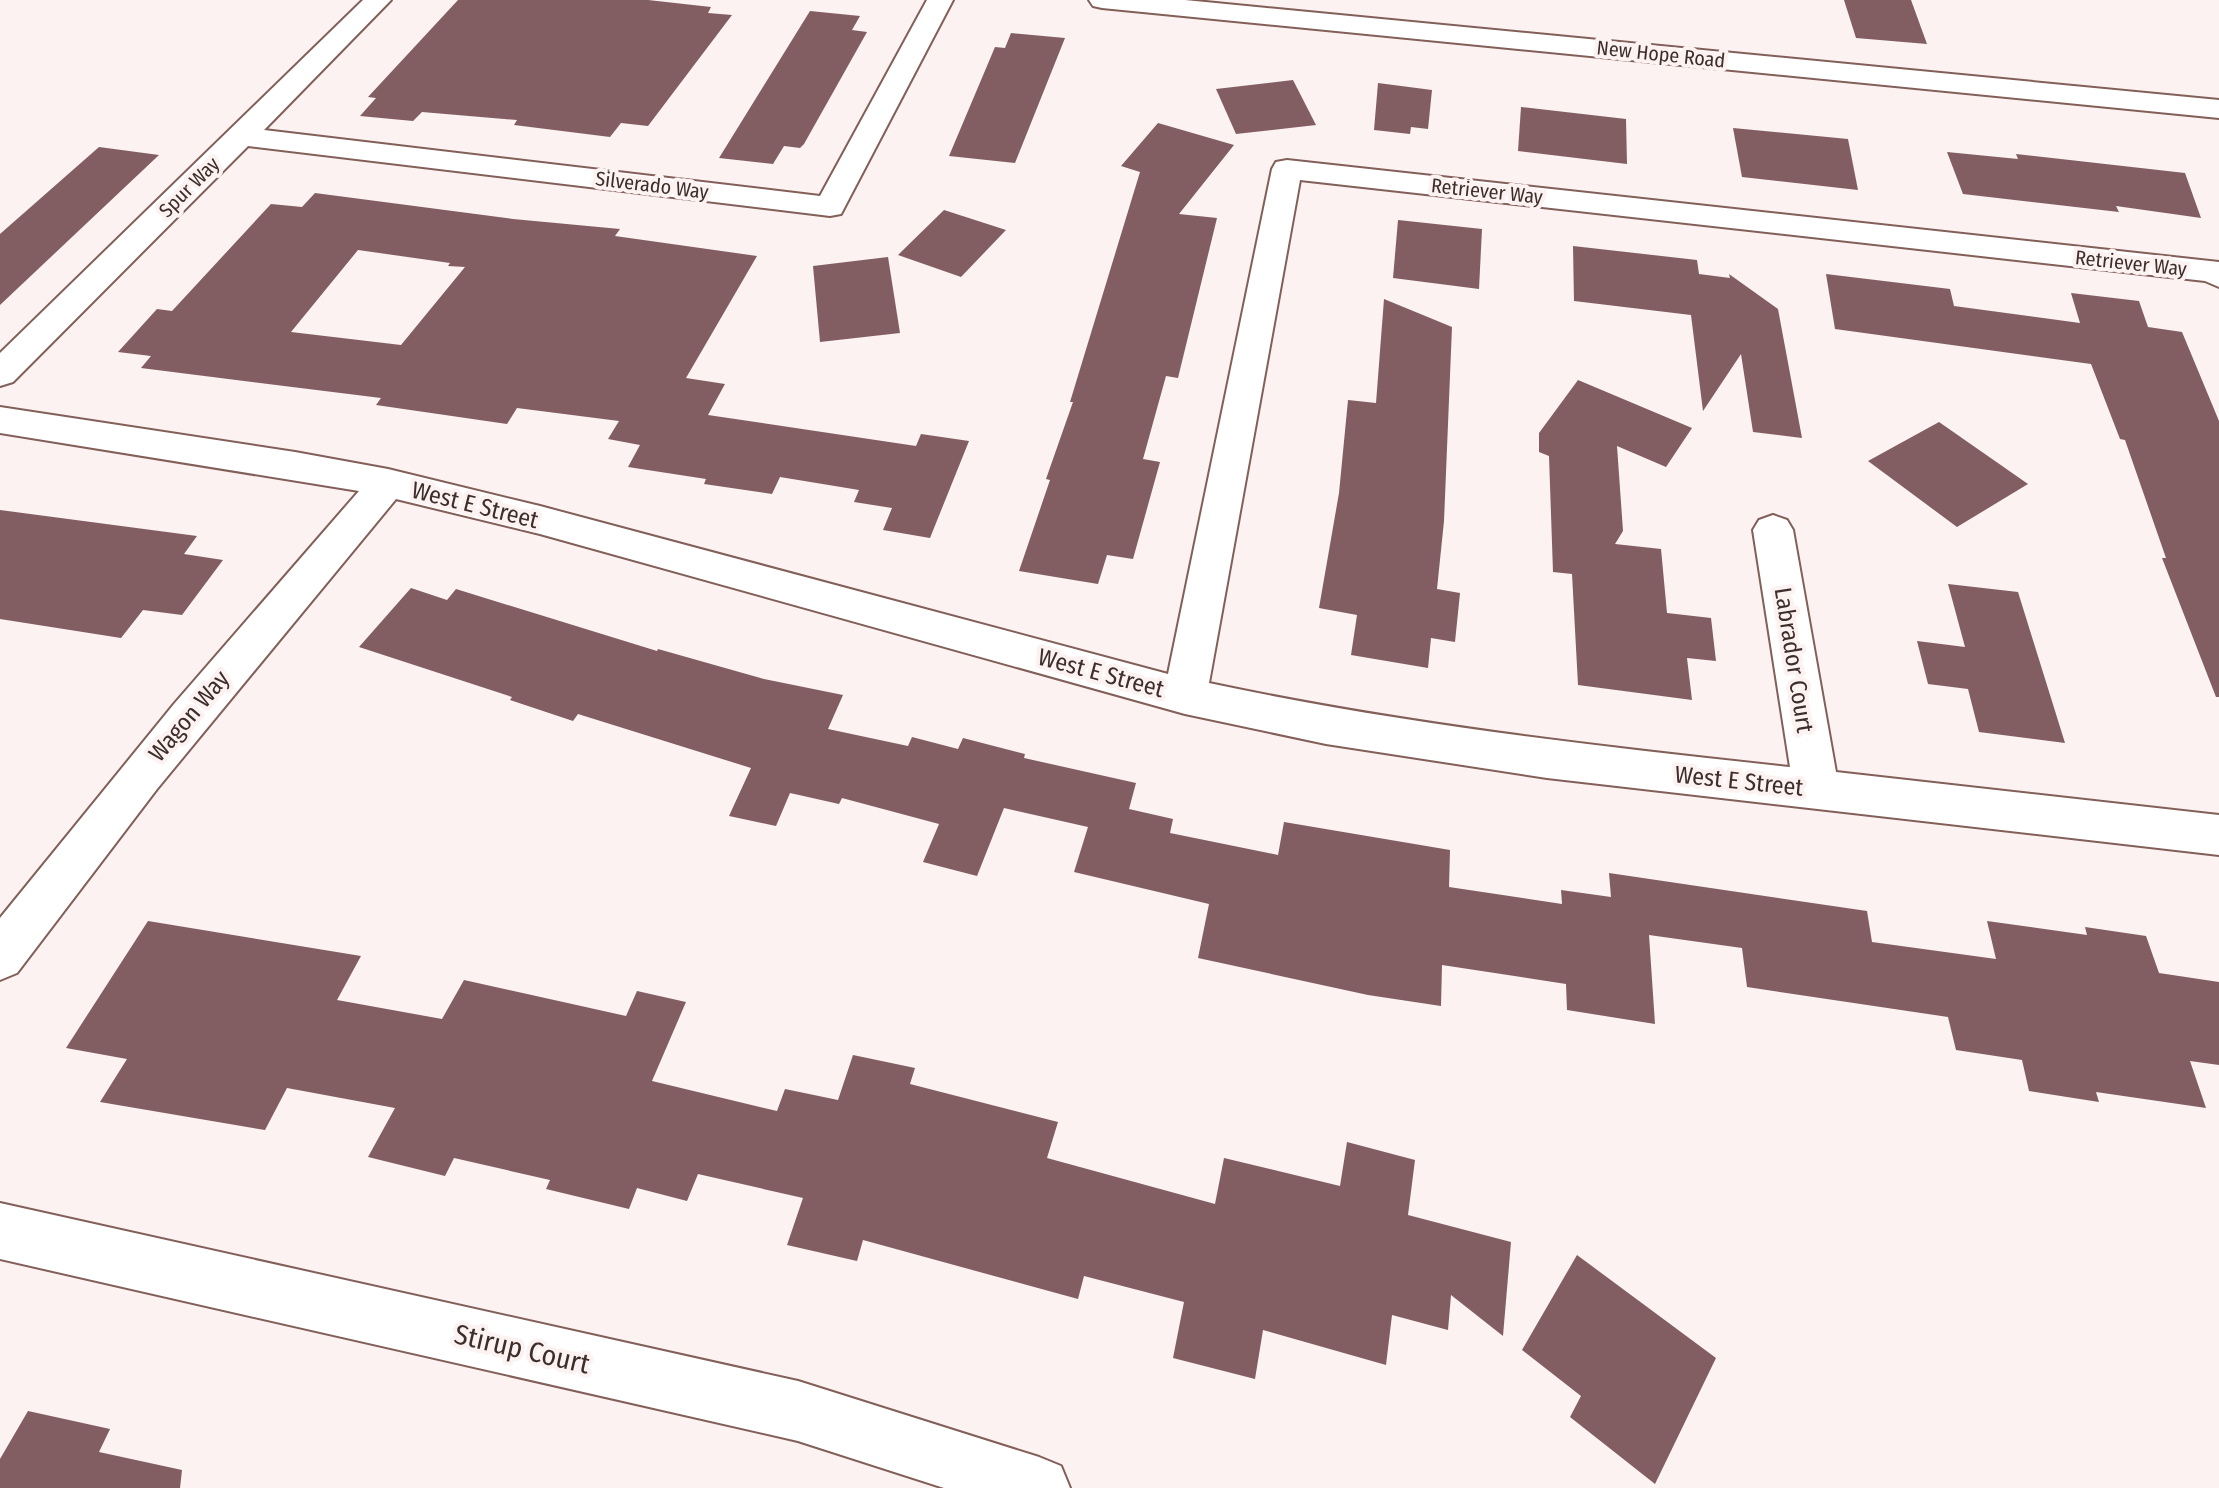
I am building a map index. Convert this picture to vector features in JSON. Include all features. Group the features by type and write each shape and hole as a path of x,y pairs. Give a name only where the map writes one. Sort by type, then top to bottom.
{"street":[{"name":"Spur Way","path":"0,374 378,0"},
{"name":"Silverado Way","path":"241,136 830,207 940,0"},
{"name":"New Hope Road","path":"1102,0 2219,109"},
{"name":"Retriever Way","path":"1185,696 1287,169 2217,272 2219,277"},
{"name":"West E Street","path":"0,420 295,465 388,483 540,520 1185,696 1326,726 1531,757 2219,835"},
{"name":"Wagon Way","path":"0,957 82,846 193,708 388,483"},
{"name":"Labrador Court","path":"1773,530 1816,789"},
{"name":"Stirup Court","path":"0,1231 798,1411 1039,1488"}],"building":[{"path":"458,0 648,0 711,7 708,13 732,15 648,126 621,123 610,137 514,125 517,120 422,112 413,121 360,116 376,98 368,97"},
{"path":"1844,0 1911,0 1927,44 1856,38"},
{"path":"810,11 860,16 852,30 867,32 804,144 800,148 784,146 773,164 719,158"},
{"path":"1011,33 1065,38 1015,163 949,156 995,47 1005,48"},
{"path":"1293,80 1316,125 1236,134 1216,89"},
{"path":"1378,83 1432,90 1428,129 1411,127 1410,134 1374,130"},
{"path":"1521,107 1626,119 1627,164 1518,151"},
{"path":"1158,123 1234,145 1179,214 1217,218 1178,378 1166,376 1143,459 1160,462 1133,559 1107,555 1098,584 1019,571 1050,480 1046,479 1073,402 1070,402 1140,172 1121,166"},
{"path":"1733,128 1848,139 1858,190 1742,177"},
{"path":"99,147 159,155 0,305 0,234"},
{"path":"1947,152 2018,159 2016,154 2185,173 2201,218 2116,206 2119,212 1963,194"},
{"path":"315,193 513,219 620,229 615,236 757,256 686,378 725,384 708,415 916,446 921,434 969,441 930,538 883,530 892,508 854,502 859,490 780,477 772,494 704,484 706,479 628,467 640,445 608,439 619,421 517,408 507,424 376,405 381,398 141,368 151,356 118,352 157,309 172,311 271,204 302,207","holes":["358,250 450,263 448,266 465,267 401,345 291,332"]},
{"path":"944,210 1006,230 961,277 898,255"},
{"path":"1398,220 1482,229 1479,289 1393,278"},
{"path":"1573,246 1697,260 1699,274 1730,278 1729,274 1778,309 1802,438 1753,432 1741,354 1703,411 1691,315 1574,301"},
{"path":"888,257 900,333 820,342 813,266"},
{"path":"1826,274 1950,289 1954,306 2080,323 2071,293 2139,301 2148,327 2182,332 2219,421 2219,697 2216,697 2162,558 2166,558 2125,440 2120,439 2091,364 1835,329"},
{"path":"1384,299 1452,327 1444,521 1437,589 1460,593 1455,642 1431,638 1428,668 1351,655 1357,615 1319,608 1339,493 1348,400 1376,403"},
{"path":"1578,380 1692,428 1666,467 1617,446 1623,531 1615,544 1661,549 1667,613 1711,618 1716,661 1687,658 1692,700 1578,685 1572,574 1553,572 1549,456 1539,452 1539,433"},
{"path":"1939,422 2028,484 1957,527 1868,461"},
{"path":"0,510 197,536 184,554 223,560 182,615 143,610 121,638 0,619"},
{"path":"1948,584 2018,592 2065,743 1979,732 1968,689 1928,684 1917,641 1965,647"},
{"path":"411,588 447,600 456,589 657,651 764,679 843,695 828,729 908,746 912,737 958,749 963,738 1025,754 1024,758 1136,783 1129,809 1173,819 1170,833 1278,855 1284,822 1450,850 1449,887 1562,904 1561,890 1611,897 1609,873 1867,911 1872,942 1996,959 1987,921 2087,935 2085,927 2146,936 2159,973 2219,982 2219,1065 2190,1061 2206,1108 2096,1092 2099,1102 2029,1091 2022,1060 1956,1050 1948,1017 1747,987 1742,948 1649,935 1655,1024 1567,1010 1566,984 1442,965 1441,1006 1368,995 1198,958 1209,904 1074,872 1088,827 1004,808 977,876 923,862 939,824 842,798 839,804 790,793 776,826 729,816 751,768 578,714 573,721 510,700 512,697 359,647"},
{"path":"148,921 361,956 337,1000 442,1019 464,980 626,1016 637,991 686,1002 652,1081 777,1111 785,1089 838,1100 853,1055 915,1068 910,1084 1058,1122 1047,1158 1215,1204 1224,1158 1340,1186 1347,1142 1415,1160 1408,1215 1511,1242 1503,1336 1451,1295 1448,1330 1392,1315 1386,1365 1263,1330 1255,1379 1173,1358 1184,1302 1084,1276 1078,1299 863,1240 857,1261 787,1245 803,1198 698,1174 687,1201 637,1188 629,1209 546,1189 550,1180 454,1158 445,1176 368,1157 395,1108 287,1088 265,1130 100,1102 127,1059 66,1048"},
{"path":"1577,1255 1716,1358 1655,1484 1570,1417 1581,1396 1522,1350"},
{"path":"28,1411 110,1429 99,1452 182,1470 180,1488 0,1488 0,1459"}]}
